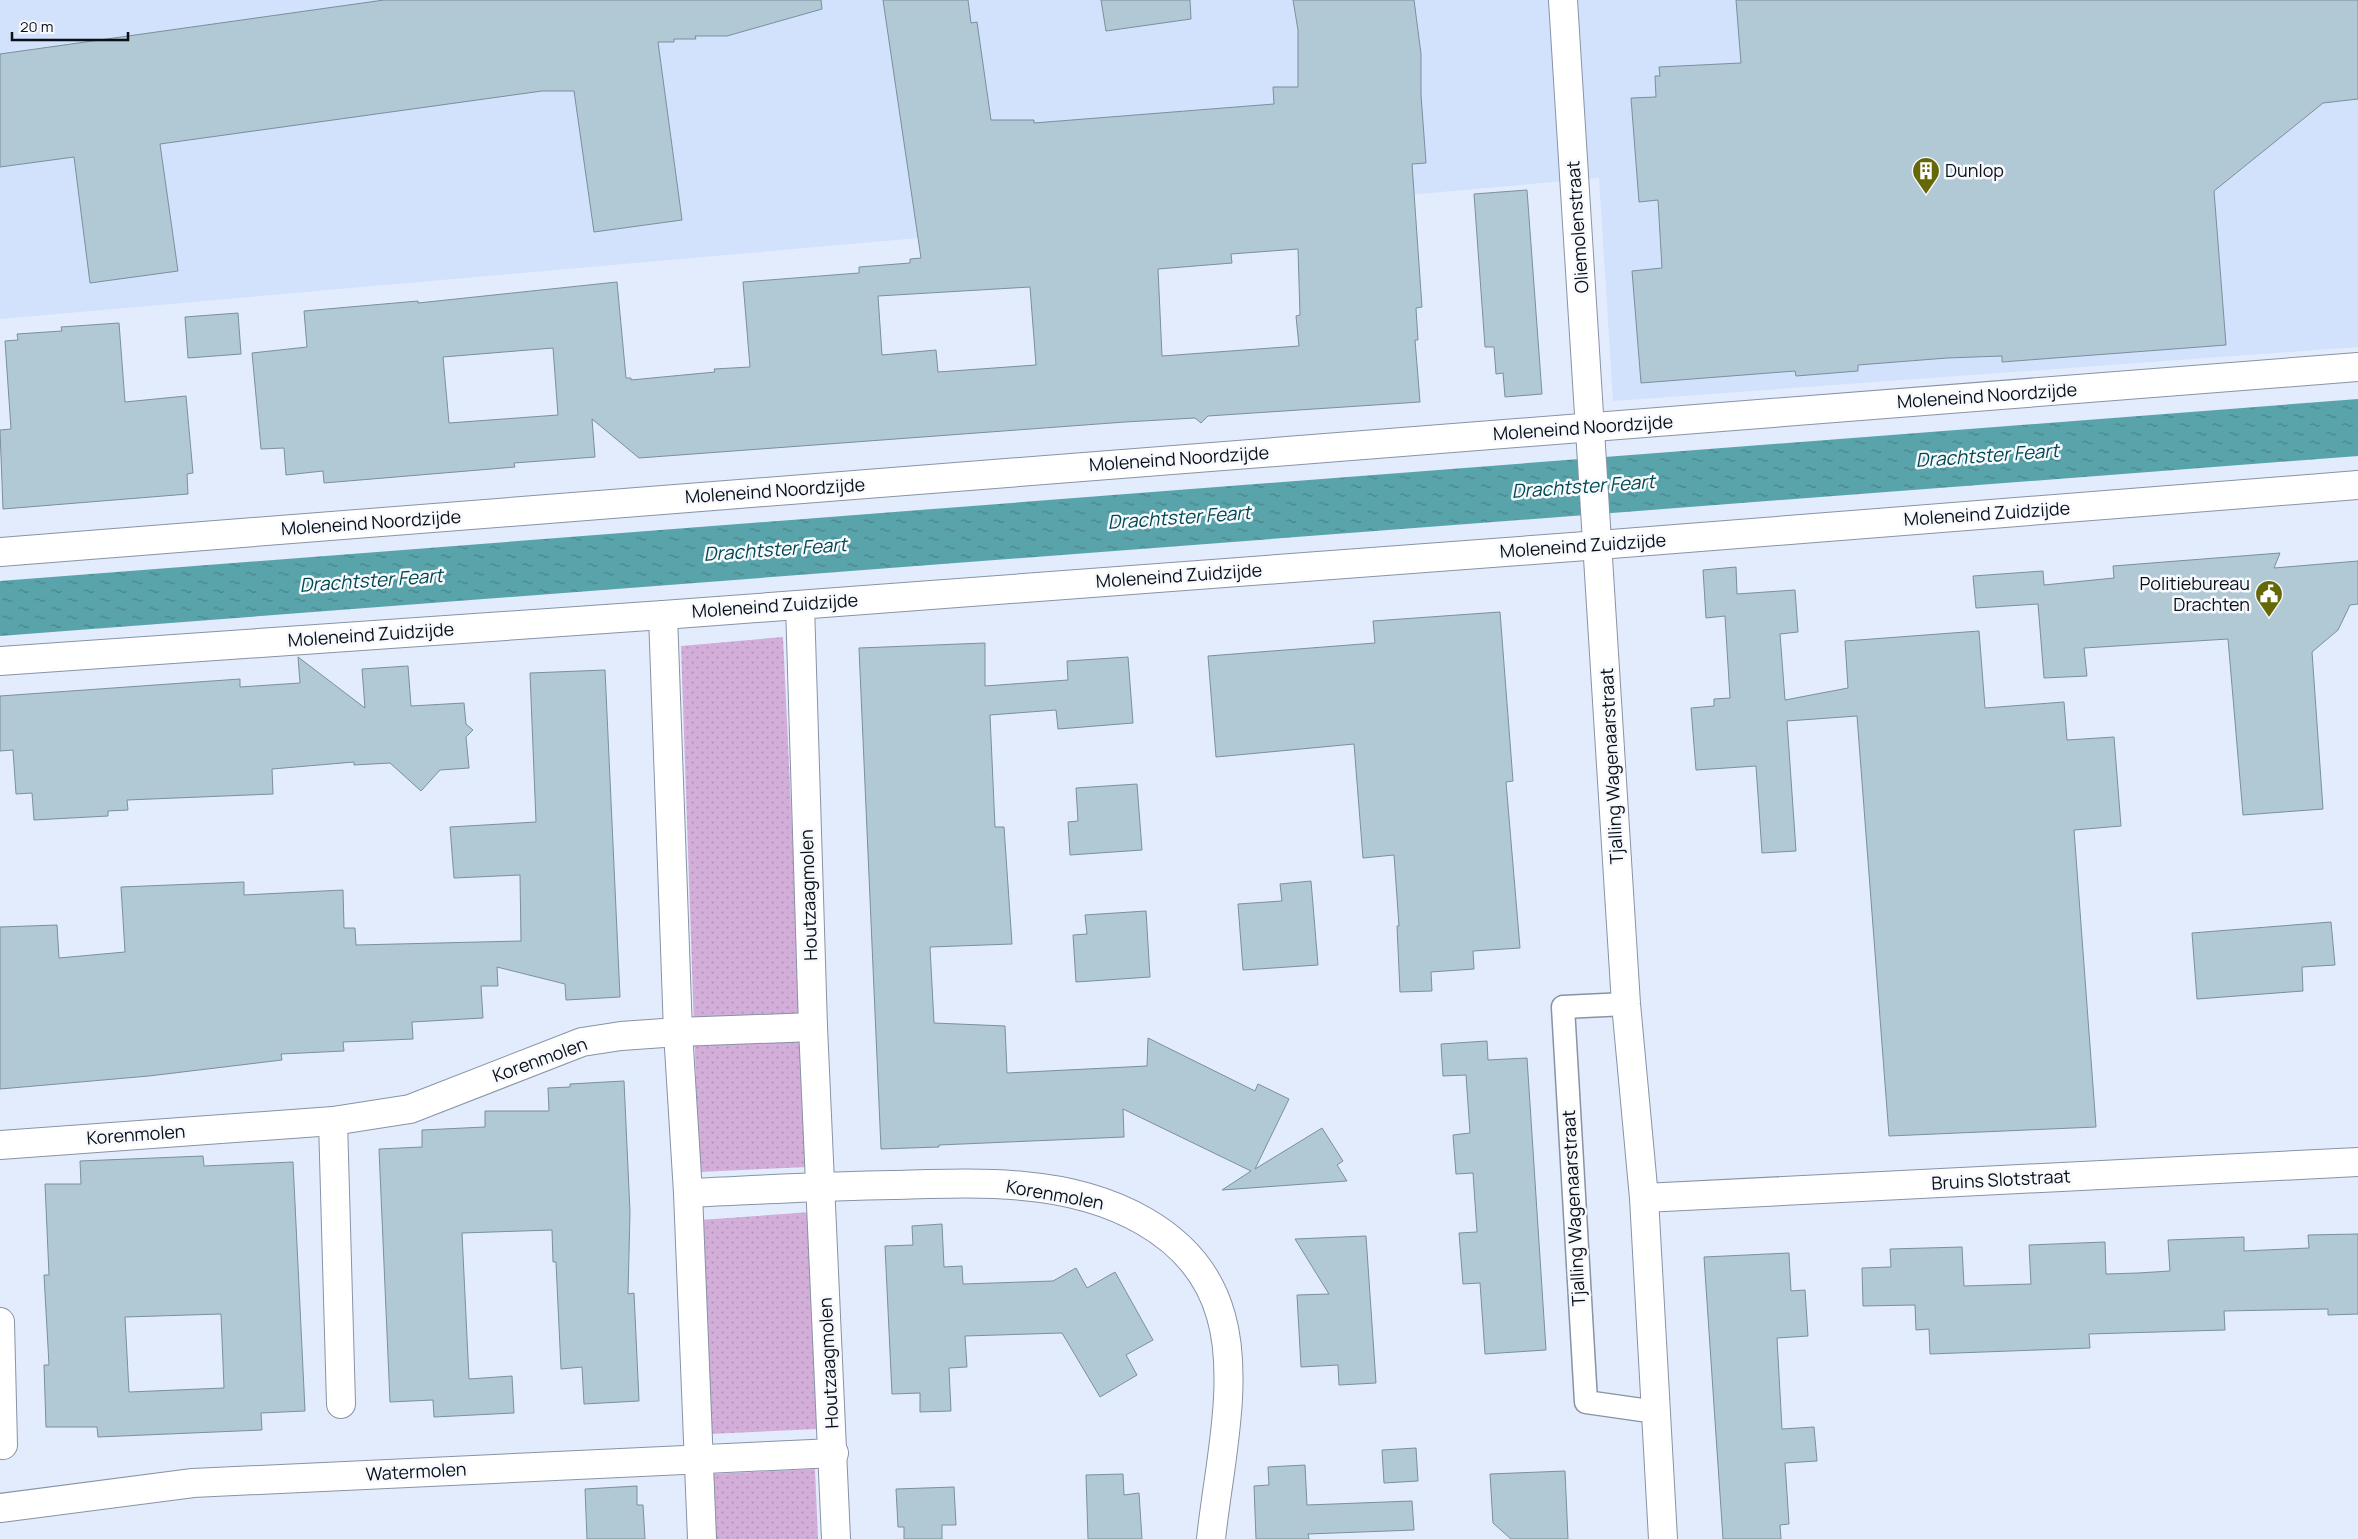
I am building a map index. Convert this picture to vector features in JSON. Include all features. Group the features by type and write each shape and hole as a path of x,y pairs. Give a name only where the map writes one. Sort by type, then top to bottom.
{"street":[{"name":"Oliemolenstraat","path":"1563,0 1590,440 1598,537"},
{"name":"Moleneind Noordzijde","path":"0,552 1590,440 2358,367"},
{"name":"Moleneind Zuidzijde","path":"0,660 663,615 1598,537 2358,485"},
{"name":"Tjalling Wagenaarstraat","path":"1598,537 1626,1004 1644,1198 1663,1539"},
{"name":"Houtzaagmolen","path":"800,604 813,1027 834,1452 836,1539"},
{"path":"663,615 678,1032 688,1193 702,1539"},
{"name":"Korenmolen","path":"0,1145 333,1121 410,1109 582,1042 621,1036 678,1032 813,1027"},
{"path":"333,1121 341,1404"},
{"name":"Bruins Slotstraat","path":"1644,1198 2358,1162"},
{"name":"Korenmolen","path":"821,1186 960,1184 1024,1186 1081,1196 1117,1206 1152,1224 1178,1245 1203,1274 1221,1315 1228,1354 1226,1418 1211,1539"},
{"path":"688,1193 821,1186"},
{"path":"0,1322 3,1446"},
{"name":"Watermolen","path":"0,1508 193,1483 834,1452"}],"lane":[{"name":"Tjalling Wagenaarstraat","path":"1626,1004 1563,1007 1586,1402 1656,1412"}],"shaded area":[{"path":"0,0 2358,0 2358,347 1613,401 1599,178 0,319"},
{"path":"783,637 808,1167 699,1172 681,646"},
{"path":"811,1212 818,1429 709,1434 700,1220"},
{"path":"815,1469 818,1539 713,1539 710,1474"}],"water":[{"name":"Drachtster Feart","path":"2358,399 2358,456 0,636 0,581"}],"building":[{"path":"384,0 821,0 822,9 727,36 695,36 696,39 674,39 674,42 658,42 682,220 594,232 574,91 542,91 160,144 178,271 90,283 74,157 0,167 0,54"},
{"path":"883,0 968,0 971,23 977,22 991,120 1034,120 1034,123 1274,104 1273,87 1298,87 1298,30 1293,0 1414,0 1421,54 1421,95 1426,163 1412,164 1422,307 1416,308 1418,340 1415,340 1420,402 1208,416 1201,423 1195,418 1125,422 639,458 592,419 595,457 514,463 515,467 324,483 323,471 286,475 284,448 261,449 252,353 307,347 304,311 418,301 418,303 617,282 626,378 631,378 631,380 715,372 714,369 750,367 743,282 859,273 859,267 910,263 910,259 921,258","holes":["1298,249 1300,315 1296,316 1299,346 1162,356 1158,269 1232,263 1231,254","1030,287 1036,365 938,372 936,350 882,355 878,296","553,348 558,415 449,423 443,357"]},
{"path":"1101,0 1190,0 1191,19 1106,31"},
{"name":"Dunlop","path":"1736,0 2358,0 2358,99 2323,103 2214,191 2226,345 2002,362 2002,356 1947,358 1858,365 1858,371 1796,376 1795,371 1641,383 1632,271 1662,268 1658,200 1639,202 1631,98 1656,97 1655,76 1660,76 1659,67 1741,63"},
{"path":"1527,190 1542,394 1505,397 1503,373 1496,374 1494,347 1485,347 1474,194"},
{"path":"238,313 241,354 188,358 185,317"},
{"path":"119,323 125,402 186,396 193,473 187,474 188,494 3,509 0,430 11,429 5,341 18,340 17,334 62,331 61,327"},
{"path":"2280,553 2274,568 2358,561 2358,604 2350,605 2338,630 2312,652 2323,809 2243,815 2228,639 2084,648 2087,676 2044,678 2038,604 1976,608 1973,576 2043,571 2044,585 2114,578 2113,566"},
{"path":"1736,567 1737,594 1795,590 1798,632 1780,634 1785,700 1848,688 1845,641 1979,631 1985,708 2064,702 2067,740 2114,737 2121,826 2074,830 2096,1127 1889,1136 1857,716 1787,721 1796,851 1762,853 1756,766 1696,770 1691,708 1714,706 1714,699 1730,698 1725,616 1706,618 1703,570"},
{"path":"1500,612 1513,781 1506,782 1520,948 1473,951 1474,969 1431,972 1432,991 1400,992 1397,926 1399,926 1394,855 1363,858 1354,744 1216,757 1208,656 1375,643 1373,621"},
{"path":"985,643 985,686 1068,680 1067,661 1128,657 1133,723 1058,729 1056,710 990,715 995,827 1004,827 1012,944 930,947 934,1023 1005,1026 1007,1073 1147,1066 1148,1038 1255,1091 1258,1084 1289,1099 1255,1169 1322,1128 1343,1161 1337,1165 1347,1181 1222,1190 1251,1171 1123,1109 1124,1137 881,1149 859,648"},
{"path":"298,657 365,708 362,669 408,666 411,706 464,703 466,724 473,730 466,737 469,768 440,770 421,791 390,763 354,765 354,762 272,769 273,794 127,800 128,810 108,811 108,816 34,820 32,793 16,794 13,750 0,751 0,696 240,679 240,687 300,683"},
{"path":"605,670 620,997 566,1000 565,984 497,967 498,986 481,986 483,1018 412,1022 413,1039 343,1042 344,1051 281,1054 282,1060 149,1076 0,1089 0,927 57,925 59,958 125,952 121,887 244,882 244,895 343,890 344,928 355,928 356,945 521,941 520,875 454,878 450,827 536,822 530,673"},
{"path":"1137,784 1142,850 1070,855 1068,822 1078,821 1076,788"},
{"path":"1311,881 1318,965 1243,970 1238,904 1282,901 1280,884"},
{"path":"1146,911 1150,977 1076,982 1073,935 1087,934 1085,915"},
{"path":"2331,922 2335,965 2302,967 2303,991 2197,999 2192,933"},
{"path":"1487,1041 1488,1060 1527,1058 1546,1350 1485,1354 1480,1283 1463,1284 1459,1233 1477,1232 1473,1173 1456,1174 1453,1135 1470,1133 1466,1075 1443,1076 1441,1044"},
{"path":"624,1081 630,1212 628,1294 634,1293 639,1401 584,1404 582,1367 561,1369 556,1262 553,1262 552,1230 462,1233 469,1379 512,1376 514,1413 434,1417 433,1400 390,1402 379,1149 422,1147 422,1130 485,1127 485,1111 549,1111 548,1088 570,1087 570,1084"},
{"path":"203,1156 204,1166 293,1162 305,1411 261,1413 262,1430 98,1437 97,1427 46,1427 44,1365 49,1365 44,1275 49,1275 45,1184 81,1184 80,1161","holes":["221,1314 224,1388 129,1392 125,1317"]},
{"path":"942,1224 944,1267 962,1266 963,1284 1053,1281 1076,1268 1087,1288 1115,1272 1153,1340 1126,1355 1137,1375 1100,1397 1062,1333 965,1336 967,1367 949,1368 951,1411 920,1412 920,1393 892,1394 885,1246 913,1245 912,1226"},
{"path":"2358,1234 2358,1314 2328,1315 2328,1309 2224,1311 2225,1330 2089,1334 2090,1348 1930,1354 1929,1329 1916,1330 1915,1305 1863,1306 1862,1268 1891,1267 1890,1249 1962,1247 1964,1286 2031,1284 2029,1245 2105,1242 2106,1274 2138,1273 2170,1271 2168,1240 2244,1237 2244,1251 2309,1248 2308,1235"},
{"path":"1366,1236 1376,1383 1339,1385 1338,1365 1301,1367 1297,1295 1329,1294 1295,1239"},
{"path":"1789,1253 1791,1291 1805,1290 1808,1336 1777,1338 1782,1429 1814,1427 1817,1461 1785,1463 1789,1524 1780,1525 1781,1539 1723,1539 1704,1257"},
{"path":"1416,1448 1418,1481 1384,1483 1382,1450"},
{"path":"1305,1465 1307,1505 1412,1501 1414,1530 1308,1534 1309,1539 1256,1539 1254,1486 1269,1485 1268,1467"},
{"path":"1565,1471 1568,1539 1511,1539 1493,1523 1490,1474"},
{"path":"1123,1474 1124,1495 1139,1493 1142,1539 1088,1539 1086,1475"},
{"path":"637,1486 637,1505 643,1505 645,1539 587,1539 585,1489"},
{"path":"954,1487 956,1525 942,1525 942,1539 904,1539 904,1527 898,1527 896,1489"}],"place":[{"name":"Dunlop","path":"1926,195"},
{"name":"Politiebureau Drachten","path":"2269,618"}]}
